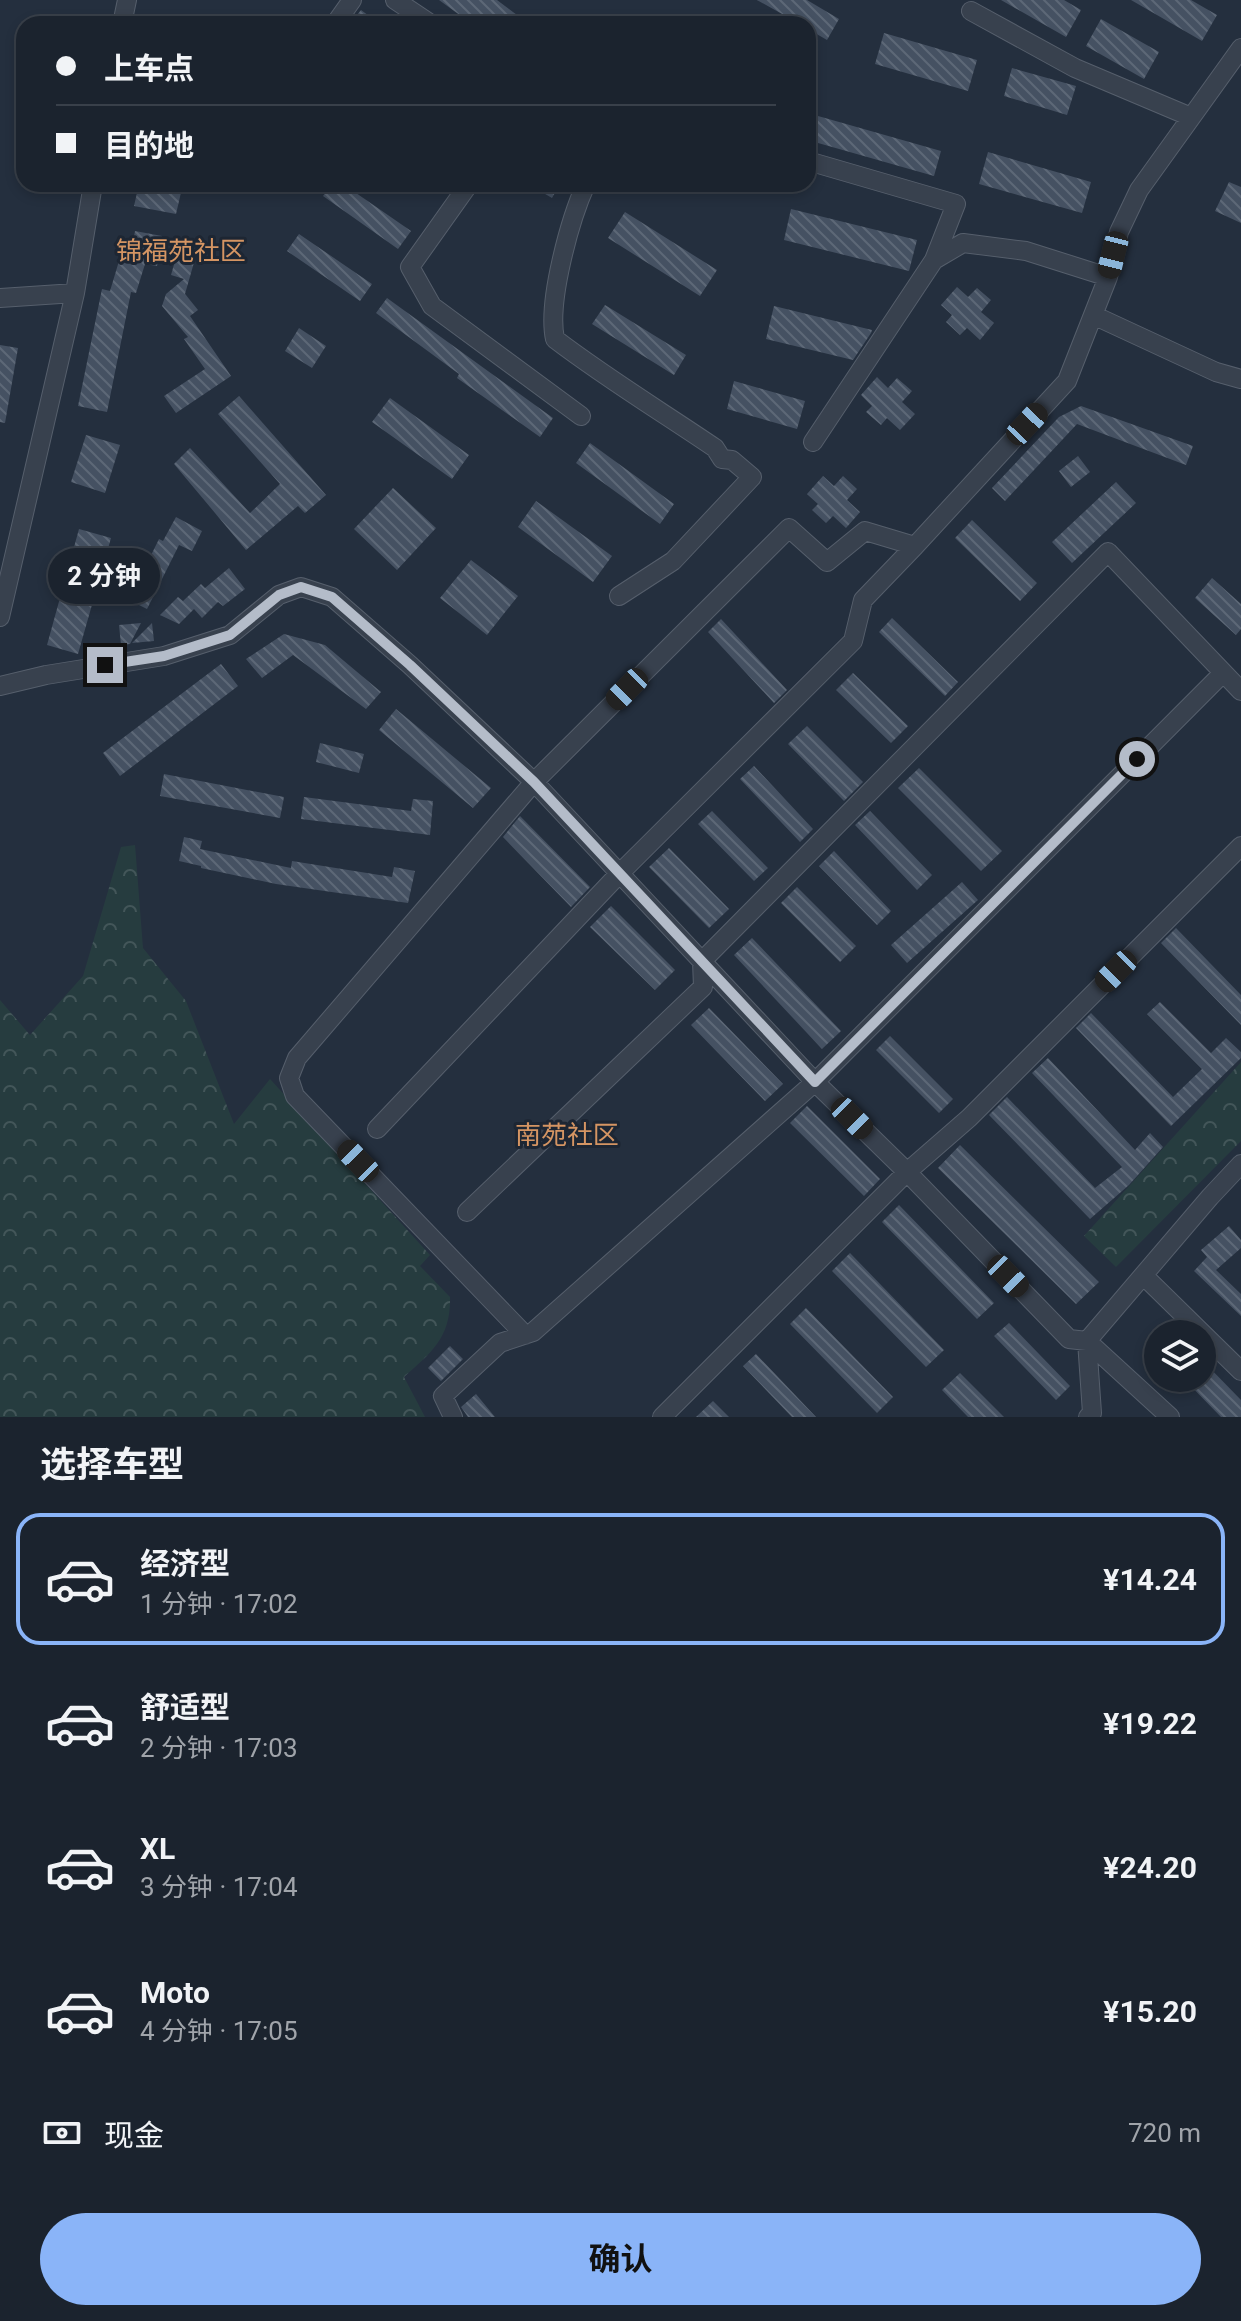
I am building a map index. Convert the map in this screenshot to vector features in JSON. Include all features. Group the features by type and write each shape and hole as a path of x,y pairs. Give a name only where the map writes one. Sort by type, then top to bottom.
{"street":[{"path":"395,0 419,16"},
{"path":"971,11 1075,68 1191,117"},
{"path":"377,1129 619,874 853,641 863,600 1067,381 1108,277 1119,232 1139,190 1241,48"},
{"path":"813,442 934,260 956,204 816,163"},
{"path":"0,617 75,293 92,192"},
{"path":"463,192 410,267 432,306 581,416"},
{"path":"583,192 572,222 559,279 552,325 555,339 594,369 620,383 715,448 722,459 732,460 752,477 673,561 619,596"},
{"path":"934,260 963,243 1026,251 1108,277"},
{"path":"0,298 75,293"},
{"path":"1093,315 1216,372 1241,379"},
{"path":"525,1335 295,1096 289,1078 297,1058 534,782 789,528 827,562 865,531 915,546"},
{"path":"467,1212 703,987 702,961 1108,552 1241,691"},
{"path":"0,686 46,675 164,656 230,635 279,595 301,587 332,597 410,665 534,782 815,1082 1069,1339 1087,1341 1170,1417"},
{"path":"453,1417 443,1396 500,1343 533,1332 815,1082 1223,673"},
{"path":"662,1417 907,1172 969,1118 1241,846"},
{"path":"1088,1417 1092,1413 1087,1341 1241,1164"},
{"path":"1144,1276 1241,1371"}],"green space":[{"path":"135,845 143,948 186,1001 234,1124 270,1079 430,1255 420,1266 450,1297 447,1323 438,1343 404,1377 425,1417 0,1417 0,1000 30,1035 83,976 121,847"},
{"path":"1241,1062 1241,1141 1116,1267 1084,1236"}],"building":[{"path":"439,0 497,0 518,16 461,16"},
{"path":"757,0 807,0 839,19 827,40 816,34 816,16 786,16"},
{"path":"1001,0 1064,0 1081,10 1066,37"},
{"path":"1131,0 1191,0 1217,15 1202,41"},
{"path":"1101,19 1159,52 1144,79 1086,46"},
{"path":"884,33 977,60 968,91 875,64"},
{"path":"1012,68 1076,86 1067,115 1004,96"},
{"path":"818,116 941,151 934,176 816,142"},
{"path":"988,152 1091,182 1082,213 979,184"},
{"path":"1229,182 1241,187 1241,223 1215,211"},
{"path":"137,192 181,192 176,214 134,206"},
{"path":"326,192 355,192 411,231 398,249 323,196"},
{"path":"542,192 555,192 552,198"},
{"path":"791,209 917,240 909,271 784,240"},
{"path":"625,212 717,270 700,296 608,238"},
{"path":"135,231 162,236 157,266 145,264 136,293 131,292 107,412 78,406 102,289 110,291 119,261 129,263"},
{"path":"299,234 372,284 360,301 287,251"},
{"path":"179,247 197,252 185,294 198,310 190,316 231,376 176,413 164,396 205,369 184,339 188,337 162,306 166,294 184,279 171,275"},
{"path":"957,287 968,297 977,288 991,300 981,312 994,323 980,340 967,328 960,335 946,322 952,315 941,305"},
{"path":"387,298 553,418 540,437 457,378 459,374 376,313"},
{"path":"605,305 686,355 674,375 592,324"},
{"path":"774,306 872,330 853,360 766,339"},
{"path":"299,328 326,346 312,368 285,351"},
{"path":"0,345 18,348 5,423 0,422"},
{"path":"877,377 888,388 897,378 912,391 902,402 915,414 900,430 887,418 881,425 866,412 872,406 861,395"},
{"path":"734,381 805,401 797,429 727,409"},
{"path":"239,396 326,495 305,513 298,506 246,550 174,464 190,448 250,513 280,484 218,414"},
{"path":"390,398 469,455 452,479 372,422"},
{"path":"1081,406 1193,446 1186,465 1077,424 1005,501 992,488 1059,417"},
{"path":"86,435 120,445 105,493 71,482"},
{"path":"590,443 674,504 660,524 576,463"},
{"path":"1078,456 1090,472 1071,487 1059,471"},
{"path":"823,476 834,486 843,476 857,489 847,500 860,512 846,528 833,516 826,523 812,510 818,504 807,494"},
{"path":"1116,482 1136,503 1072,563 1052,542"},
{"path":"393,488 436,528 397,570 354,529"},
{"path":"536,501 612,556 593,582 518,527"},
{"path":"176,517 202,531 192,551 179,545 147,609 129,600 159,539 163,541"},
{"path":"972,520 1037,583 1020,601 955,538"},
{"path":"79,529 111,538 78,654 47,645"},
{"path":"471,560 518,596 487,635 440,598"},
{"path":"229,568 245,589 223,606 218,602 202,618 194,609 179,624 160,615 178,597 183,601 201,584 205,588"},
{"path":"1212,578 1241,604 1241,629 1236,635 1195,598"},
{"path":"892,618 958,682 945,696 879,632"},
{"path":"721,619 787,690 774,703 708,632"},
{"path":"141,623 130,644 121,645 119,625"},
{"path":"152,623 154,641 132,643"},
{"path":"284,634 325,645 381,692 366,709 293,655 262,678 246,659"},
{"path":"221,664 238,686 120,776 103,753"},
{"path":"853,673 908,726 891,743 836,690"},
{"path":"396,709 491,788 473,808 379,730"},
{"path":"807,726 863,782 844,801 788,744"},
{"path":"320,743 364,754 359,773 316,762"},
{"path":"754,766 813,829 800,842 740,779"},
{"path":"919,768 1002,851 981,871 898,788"},
{"path":"164,774 284,797 280,818 160,796"},
{"path":"304,797 411,811 413,799 433,801 430,835 301,819"},
{"path":"712,811 768,868 754,881 698,824"},
{"path":"870,811 932,875 917,890 855,825"},
{"path":"520,816 590,887 571,907 503,837"},
{"path":"184,837 202,841 200,849 291,868 292,861 392,877 394,867 415,871 408,903 276,884 201,868 179,861"},
{"path":"669,848 729,909 709,928 649,867"},
{"path":"834,851 891,911 877,925 819,866"},
{"path":"962,882 978,900 907,963 891,945"},
{"path":"797,887 856,946 840,962 781,903"},
{"path":"611,906 675,970 655,990 590,927"},
{"path":"1176,928 1241,995 1241,1025 1161,943"},
{"path":"752,938 841,1031 822,1049 734,955"},
{"path":"1160,1002 1211,1053 1226,1038 1241,1052 1241,1058 1171,1126 1076,1028 1091,1013 1173,1097 1202,1069 1147,1014"},
{"path":"709,1008 783,1084 765,1101 691,1025"},
{"path":"890,1036 953,1099 939,1113 876,1050"},
{"path":"1048,1058 1135,1150 1150,1133 1163,1147 1129,1185 1090,1219 989,1115 1007,1097 1095,1188 1122,1167 1032,1073"},
{"path":"807,1106 880,1179 864,1196 790,1123"},
{"path":"960,1145 1099,1282 1076,1304 938,1168"},
{"path":"899,1205 994,1303 977,1319 882,1222"},
{"path":"1229,1226 1241,1240 1241,1248 1216,1270 1241,1294 1241,1316 1194,1271 1207,1257 1201,1250"},
{"path":"850,1253 944,1350 926,1367 832,1271"},
{"path":"806,1308 893,1397 877,1413 790,1324"},
{"path":"1009,1323 1070,1386 1056,1400 994,1336"},
{"path":"450,1346 463,1359 441,1381 428,1368"},
{"path":"756,1354 816,1417 792,1417 743,1366"},
{"path":"960,1373 1004,1417 968,1417 942,1390"},
{"path":"1216,1374 1241,1400 1241,1417 1221,1417 1197,1392 1216,1392"},
{"path":"476,1394 495,1417 468,1417 461,1407"},
{"path":"713,1401 729,1417 696,1417"}],"district":[{"name":"锦福苑社区","path":"181,251"},
{"name":"南苑社区","path":"567,1135"}],"route":[{"path":"105,665 164,656 230,635 279,595 301,587 332,597 410,665 534,782 815,1082 1137,759"}]}
